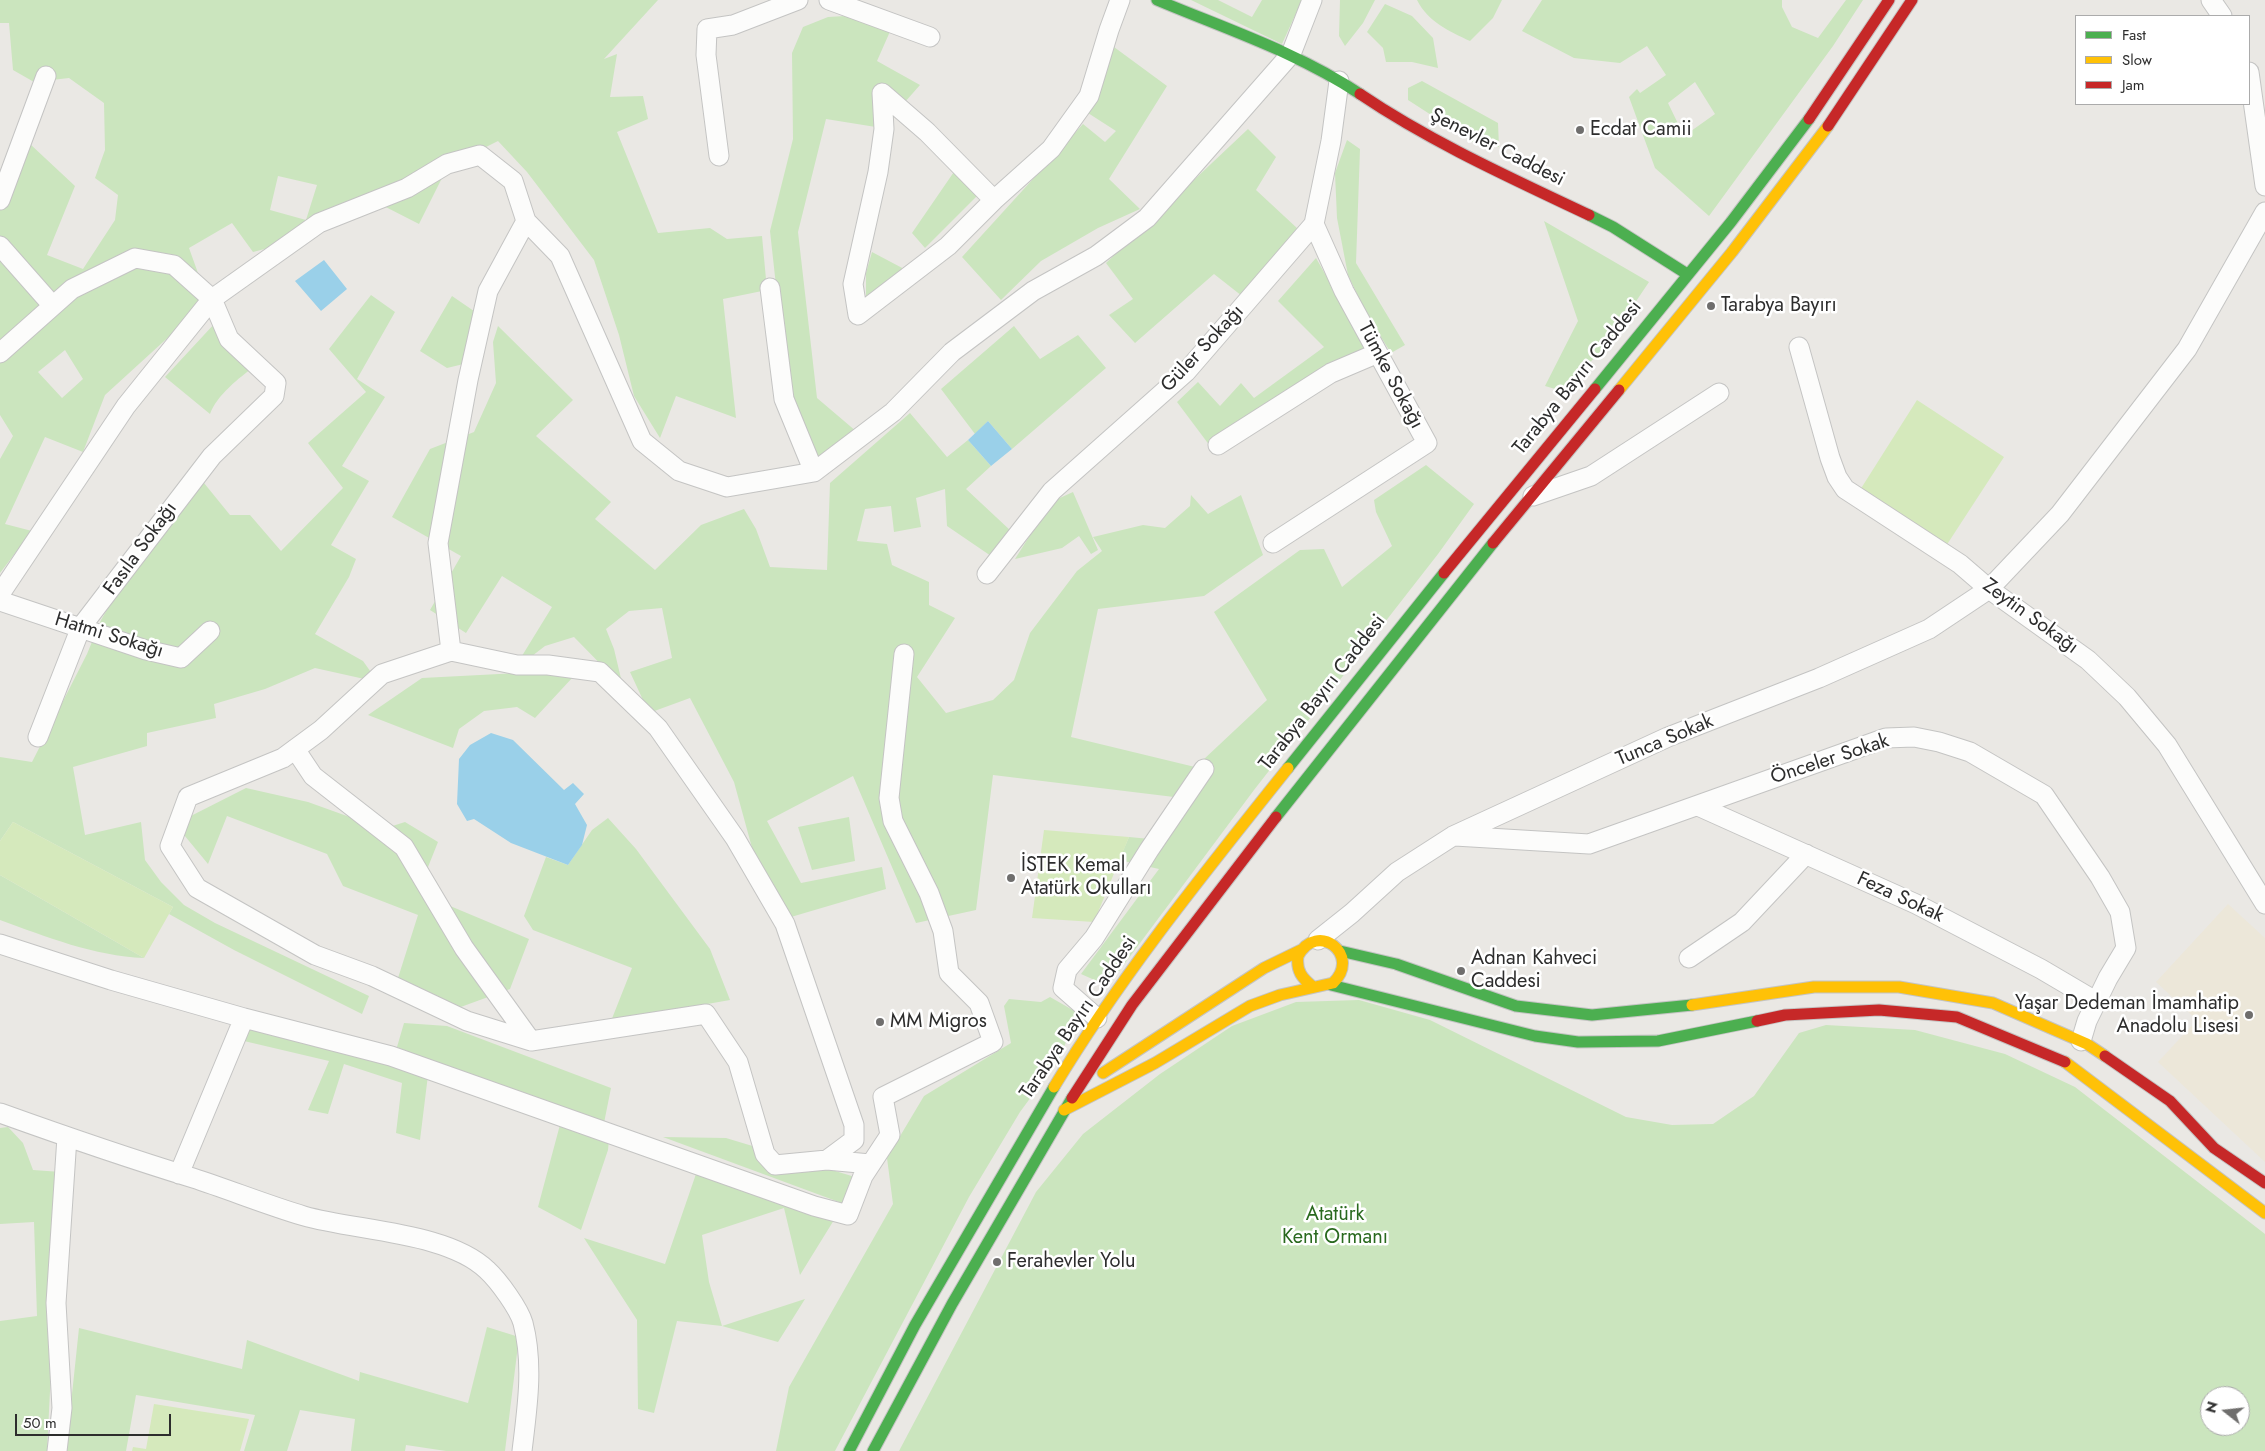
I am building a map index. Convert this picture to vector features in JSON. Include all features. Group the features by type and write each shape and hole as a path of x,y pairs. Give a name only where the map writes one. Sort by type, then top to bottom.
{"main road":[{"name":"Şenevler Caddesi","path":"1157,0 1264,45 1291,54 1339,81 1390,114 1496,170 1613,227 1687,274 1702,290"},
{"name":"Tarabya Bayırı Caddesi","path":"849,1451 915,1325 1045,1100 1118,988 1266,795 1395,633 1731,222 1806,123 1889,0"},
{"name":"Tarabya Bayırı Caddesi","path":"874,1451 952,1304 1077,1088 1121,1022 1287,802 1445,602 1702,290 1835,117 1912,0"},
{"path":"1702,290 1705,307"},
{"path":"1582,436 1605,427"},
{"path":"1045,1100 1077,1088 1264,968 1310,945 1326,941 1339,950 1396,964 1516,1006 1592,1015 1710,1003 1814,987 1898,987 1994,1003 2081,1041 2170,1101 2214,1148 2265,1183"},
{"path":"1310,945 1297,957 1298,971 1305,982 1313,986"},
{"path":"1064,1110 1122,1082 1250,1006 1313,986 1324,987 1331,985 1338,979 1342,970 1342,958 1339,950"},
{"path":"1331,985 1535,1036 1578,1042 1658,1041 1785,1015 1880,1010 1956,1017 2068,1063 2265,1213"},
{"path":"1121,1022 1122,1042 1138,1048 1144,1046"}],"street":[{"path":"719,156 706,56 707,29 733,25 798,0"},
{"path":"829,0 930,37"},
{"path":"994,200 927,132 882,93 884,129 878,172 853,284 858,315 948,246 994,200 1051,149 1089,96 1120,0"},
{"path":"0,594 126,406 212,299 319,223 407,188 447,164 480,155 513,181 526,221 560,256 642,441 679,471 727,487 814,472 893,412 952,352 1033,291 1096,256 1147,218 1291,54 1312,0"},
{"path":"2211,0 2221,15"},
{"path":"0,200 46,76"},
{"path":"2250,79 2265,186"},
{"name":"Güler Sokağı","path":"987,574 1052,491 1186,372 1314,224 1331,141 1339,81"},
{"name":"Tunca Sokak","path":"1310,945 1352,913 1397,872 1453,836 1668,737 1819,678 1929,629 1989,588 2060,514 2187,349 2265,212"},
{"path":"450,651 438,542 468,380 488,291 526,221"},
{"name":"Tümke Sokağı","path":"1273,543 1426,443 1344,291 1314,224"},
{"path":"0,246 53,306"},
{"path":"0,353 72,289 134,258 174,265 212,299"},
{"path":"770,288 784,399 814,472"},
{"name":"Fasıla Sokağı","path":"38,737 81,627 212,456 274,396 276,383 229,339 212,299"},
{"name":"Zeytin Sokağı","path":"1798,348 1836,477 1845,488 1960,564 1989,588 2088,660 2127,697 2167,745 2265,904"},
{"path":"1218,445 1331,373 1378,353"},
{"path":"1532,496 1591,476 1719,393"},
{"name":"Hatmi Sokağı","path":"0,601 146,650 181,658 210,631"},
{"path":"826,1160 854,1140 854,1125 785,924 735,838 658,728 600,672 548,665 517,665 450,651 382,674 322,730 283,758 188,798 170,846 197,888 315,955 372,976 467,1021 531,1041 706,1014 738,1062 765,1154 776,1166 826,1160 870,1164"},
{"path":"0,944 111,980 244,1018 391,1056 814,1206 848,1215 862,1176 890,1134 883,1097 993,1042 980,1003 949,973 944,931 893,821 890,798 904,654"},
{"name":"Önceler Sokak","path":"1453,836 1589,844 1886,738 1914,737 1939,742 1970,752 2044,795 2100,877 2120,912 2126,948 2096,1002 2081,1041"},
{"path":"295,750 313,776 404,847 464,948 531,1041"},
{"path":"1097,1018 1064,988 1067,970 1094,938 1149,850 1204,769"},
{"name":"Feza Sokak","path":"1698,806 1916,904 2041,969 2096,1002"},
{"path":"1689,958 1742,922 1806,854"},
{"path":"1339,950 1352,913"},
{"path":"179,1174 244,1018"},
{"path":"0,1113 305,1216 385,1231 439,1245 466,1255 487,1270 506,1293 523,1322 528,1362 528,1387 522,1451"},
{"path":"57,1451 62,1408 56,1303 67,1137"}],"shaded area":[{"path":"2228,904 2265,938 2265,1162 2158,1062 2197,1020 2156,982"}],"green space":[{"path":"0,0 658,0 604,59 617,54 610,97 643,96 648,119 617,132 658,233 710,228 727,239 762,236 767,290 723,299 736,418 676,396 660,438 634,396 619,335 594,260 527,172 498,141 448,166 419,224 370,199 280,245 253,252 232,223 189,248 208,301 105,395 83,452 45,437 5,524 32,531 0,573 0,459 13,436 0,415 0,171 30,144 75,186 47,255 83,269 115,220 118,195 95,178 105,150 104,103 69,78 34,82 13,70 9,23 0,23","holes":["278,176 317,185 306,220 270,210","65,350 83,379 62,398 38,372"]},
{"path":"1191,0 1218,0 1252,17 1262,0 1302,0 1282,44"},
{"path":"1340,0 1375,0 1363,23 1345,46 1339,36"},
{"path":"1417,0 1502,0 1493,18 1470,41 1433,20"},
{"path":"1542,0 1782,0 1782,7 1792,27 1818,38 1846,0 1863,0 1833,46 1709,216 1655,168 1629,97 1637,89 1640,93 1666,75 1647,46 1620,63 1574,58 1522,31","holes":["1695,82 1715,114 1684,136 1668,103"]},
{"path":"1385,4 1412,16 1433,38 1438,68 1412,62 1386,62 1383,48 1367,32"},
{"path":"862,15 892,27 877,61 920,85 882,128 826,119 798,232 817,398 857,432 811,467 788,395 770,231 793,139 792,53 803,27 828,17"},
{"path":"1114,47 1167,86 1109,179 1140,209 1098,228 1041,261 1001,300 962,257 1083,124 1105,142 1116,131 1088,113"},
{"path":"1422,81 1498,123 1499,147 1473,142 1408,100 1408,88"},
{"path":"1248,129 1276,157 1256,190 1298,229 1242,296 1214,274 1135,343 1109,315 1133,299 1106,263"},
{"path":"1347,140 1360,149 1356,263 1405,345 1391,353 1367,315 1348,275 1337,218 1335,173"},
{"path":"958,166 982,191 925,248 912,233"},
{"path":"1544,221 1649,282 1606,346 1562,391 1545,386 1578,321"},
{"path":"872,252 906,270 880,296 866,297 866,273"},
{"path":"1316,258 1369,351 1210,446 1177,402 1198,382 1220,406 1241,383 1254,398 1324,347 1278,301"},
{"path":"371,295 395,312 357,379 385,397 342,466 369,481 331,545 356,559 349,577 315,634 363,661 378,682 315,668 265,689 214,704 216,718 147,733 147,746 73,767 85,835 141,822 145,860 161,882 184,905 215,923 369,996 362,1014 234,950 169,914 173,907 13,822 0,841 0,757 32,762 87,654 101,620 125,579 168,517 204,483 230,515 250,515 281,551 343,488 308,443 366,392 329,349"},
{"path":"452,296 487,320 476,361 447,368 420,351"},
{"path":"216,322 255,366 223,394 210,414 165,377"},
{"path":"498,326 573,400 536,436 611,502 595,519 655,570 701,525 744,509 756,529 770,567 827,570 830,483 910,413 947,457 968,440 991,466 966,489 1011,531 991,556 947,526 945,489 916,498 921,527 894,532 891,506 865,509 857,541 887,544 892,565 929,582 929,605 955,618 917,677 946,713 993,700 1014,680 1030,633 1077,571 1102,551 1093,537 1143,525 1165,528 1190,506 1191,495 1208,514 1241,495 1263,555 1204,596 1098,609 1071,737 1195,767 1174,797 993,775 976,910 916,923 853,776 767,821 801,883 882,867 886,889 791,917 757,866 734,782 690,698 649,713 630,672 672,658 662,608 629,611 606,629 614,649 623,687 574,637 545,646 523,663 517,664 552,607 502,576 466,633 430,610 461,556 392,517 430,449 474,432 496,383 493,342"},
{"path":"1014,326 1040,359 1078,335 1106,368 1012,449 988,421 975,434 941,389"},
{"path":"1917,400 2004,457 1946,546 1860,490"},
{"path":"1426,465 1474,504 1438,554 1254,790 1108,986 1081,974 1159,869 1119,860 1129,837 1161,840 1203,760 1267,700 1214,612 1300,550 1324,549 1342,587 1392,546 1376,512 1374,500"},
{"path":"1073,492 1098,550 1091,554 1079,536 1062,548 1015,559 1051,502"},
{"path":"538,672 573,677 535,718 517,707 484,711 459,729 453,748 368,715 422,678"},
{"path":"246,788 308,802 383,829 405,822 438,842 424,877 437,882 431,898 529,939 510,989 458,1008 398,978 418,915 343,886 327,854 227,816 208,864 175,824"},
{"path":"849,817 855,861 812,870 798,827"},
{"path":"608,818 636,849 710,949 730,1000 611,1021 632,968 533,930 524,916 546,857 568,865 592,830"},
{"path":"13,822 173,907 144,958 0,875 0,841"},
{"path":"1044,830 1129,837 1094,922 1032,918"},
{"path":"0,875 144,958 89,950 0,920"},
{"path":"1050,997 1078,1013 1059,1059 1020,1112 969,1197 835,1451 776,1451 789,1387 893,1204 887,1158 924,1096 1011,1043 1004,1006 1009,999 1041,1002"},
{"name":"Atatürk Kent Ormanı","path":"1359,1000 1430,1020 1626,1117 1672,1125 1713,1124 1754,1096 1799,1033 1826,1025 1915,1030 2005,1054 2075,1087 2265,1234 2265,1451 899,1451 1036,1192 1083,1134 1160,1074 1232,1026 1296,1002"},
{"path":"249,1023 428,1075 420,1140 396,1133 402,1083 344,1064 328,1114 308,1110 329,1061 244,1041"},
{"path":"404,1023 447,1026 611,1088 604,1123 455,1071 397,1047"},
{"path":"561,1121 609,1139 608,1150 581,1230 538,1207"},
{"path":"8,1127 23,1143 33,1170 61,1172 47,1451 0,1451 0,1321 37,1316 34,1222 0,1224 0,1128"},
{"path":"663,1137 726,1138 855,1177 847,1205"},
{"path":"697,1171 834,1220 800,1275 784,1208 702,1235 709,1282 722,1326 677,1321 654,1413 638,1409 637,1320 584,1238 665,1264"},
{"path":"805,1299 778,1342 722,1326"},
{"path":"487,1327 519,1337 505,1451 446,1451 406,1445 405,1451 351,1451 355,1419 300,1410 287,1451 244,1451 255,1415 136,1395 126,1451 66,1451 79,1328 242,1369 247,1340 359,1381 360,1372 468,1403"},
{"path":"154,1404 249,1419 240,1451 132,1451 133,1447 146,1449"}],"water":[{"path":"324,260 347,289 321,311 295,281"},
{"path":"988,421 1012,449 991,466 968,440"},
{"path":"491,733 513,740 564,790 573,783 584,794 575,804 587,825 582,845 568,865 511,843 474,819 467,821 457,804 459,759 470,745"}],"traffic: fast":[{"path":"1157,0 1286,53 1360,94"},
{"path":"1595,389 1731,222 1809,119"},
{"path":"1589,215 1613,227 1687,274"},
{"path":"1276,817 1493,543"},
{"path":"1288,768 1444,573"},
{"path":"1340,951 1396,964 1516,1006 1592,1015 1692,1005"},
{"path":"1331,985 1535,1036 1578,1042 1658,1041 1757,1021"},
{"path":"849,1451 915,1325 1054,1087"},
{"path":"873,1451 952,1304 1072,1098"}],"traffic: slow":[{"path":"1619,390 1732,252 1828,126"},
{"path":"1054,1087 1080,1045 1136,964 1196,884 1288,768"},
{"path":"1064,1110 1155,1063 1250,1006 1280,995 1333,983 1341,972 1342,962 1340,953 1334,946 1325,941 1316,941 1306,946 1298,956 1298,966 1301,974 1313,987"},
{"path":"1103,1073 1264,968 1301,950"},
{"path":"1692,1005 1814,987 1899,987 1993,1003 2087,1044 2105,1056"},
{"path":"2065,1062 2265,1213"}],"traffic: jam":[{"path":"1809,119 1889,0"},
{"path":"1828,126 1912,0"},
{"path":"1360,94 1443,144 1589,215"},
{"path":"1444,573 1595,389"},
{"path":"1493,543 1619,390"},
{"path":"1072,1098 1132,1005 1276,817"},
{"path":"1757,1021 1785,1015 1879,1010 1957,1017 2065,1062"},
{"path":"2105,1056 2170,1101 2214,1148 2265,1183"}],"place":[{"name":"Ecdat Camii","path":"1580,130"},
{"name":"Tarabya Bayırı","path":"1711,306"},
{"name":"İSTEK Kemal Atatürk Okulları","path":"1011,878"},
{"name":"Adnan Kahveci Caddesi","path":"1461,971"},
{"name":"Yaşar Dedeman İmamhatip Anadolu Lisesi","path":"2249,1015"},
{"name":"MM Migros","path":"880,1022"},
{"name":"Ferahevler Yolu","path":"997,1262"}]}
